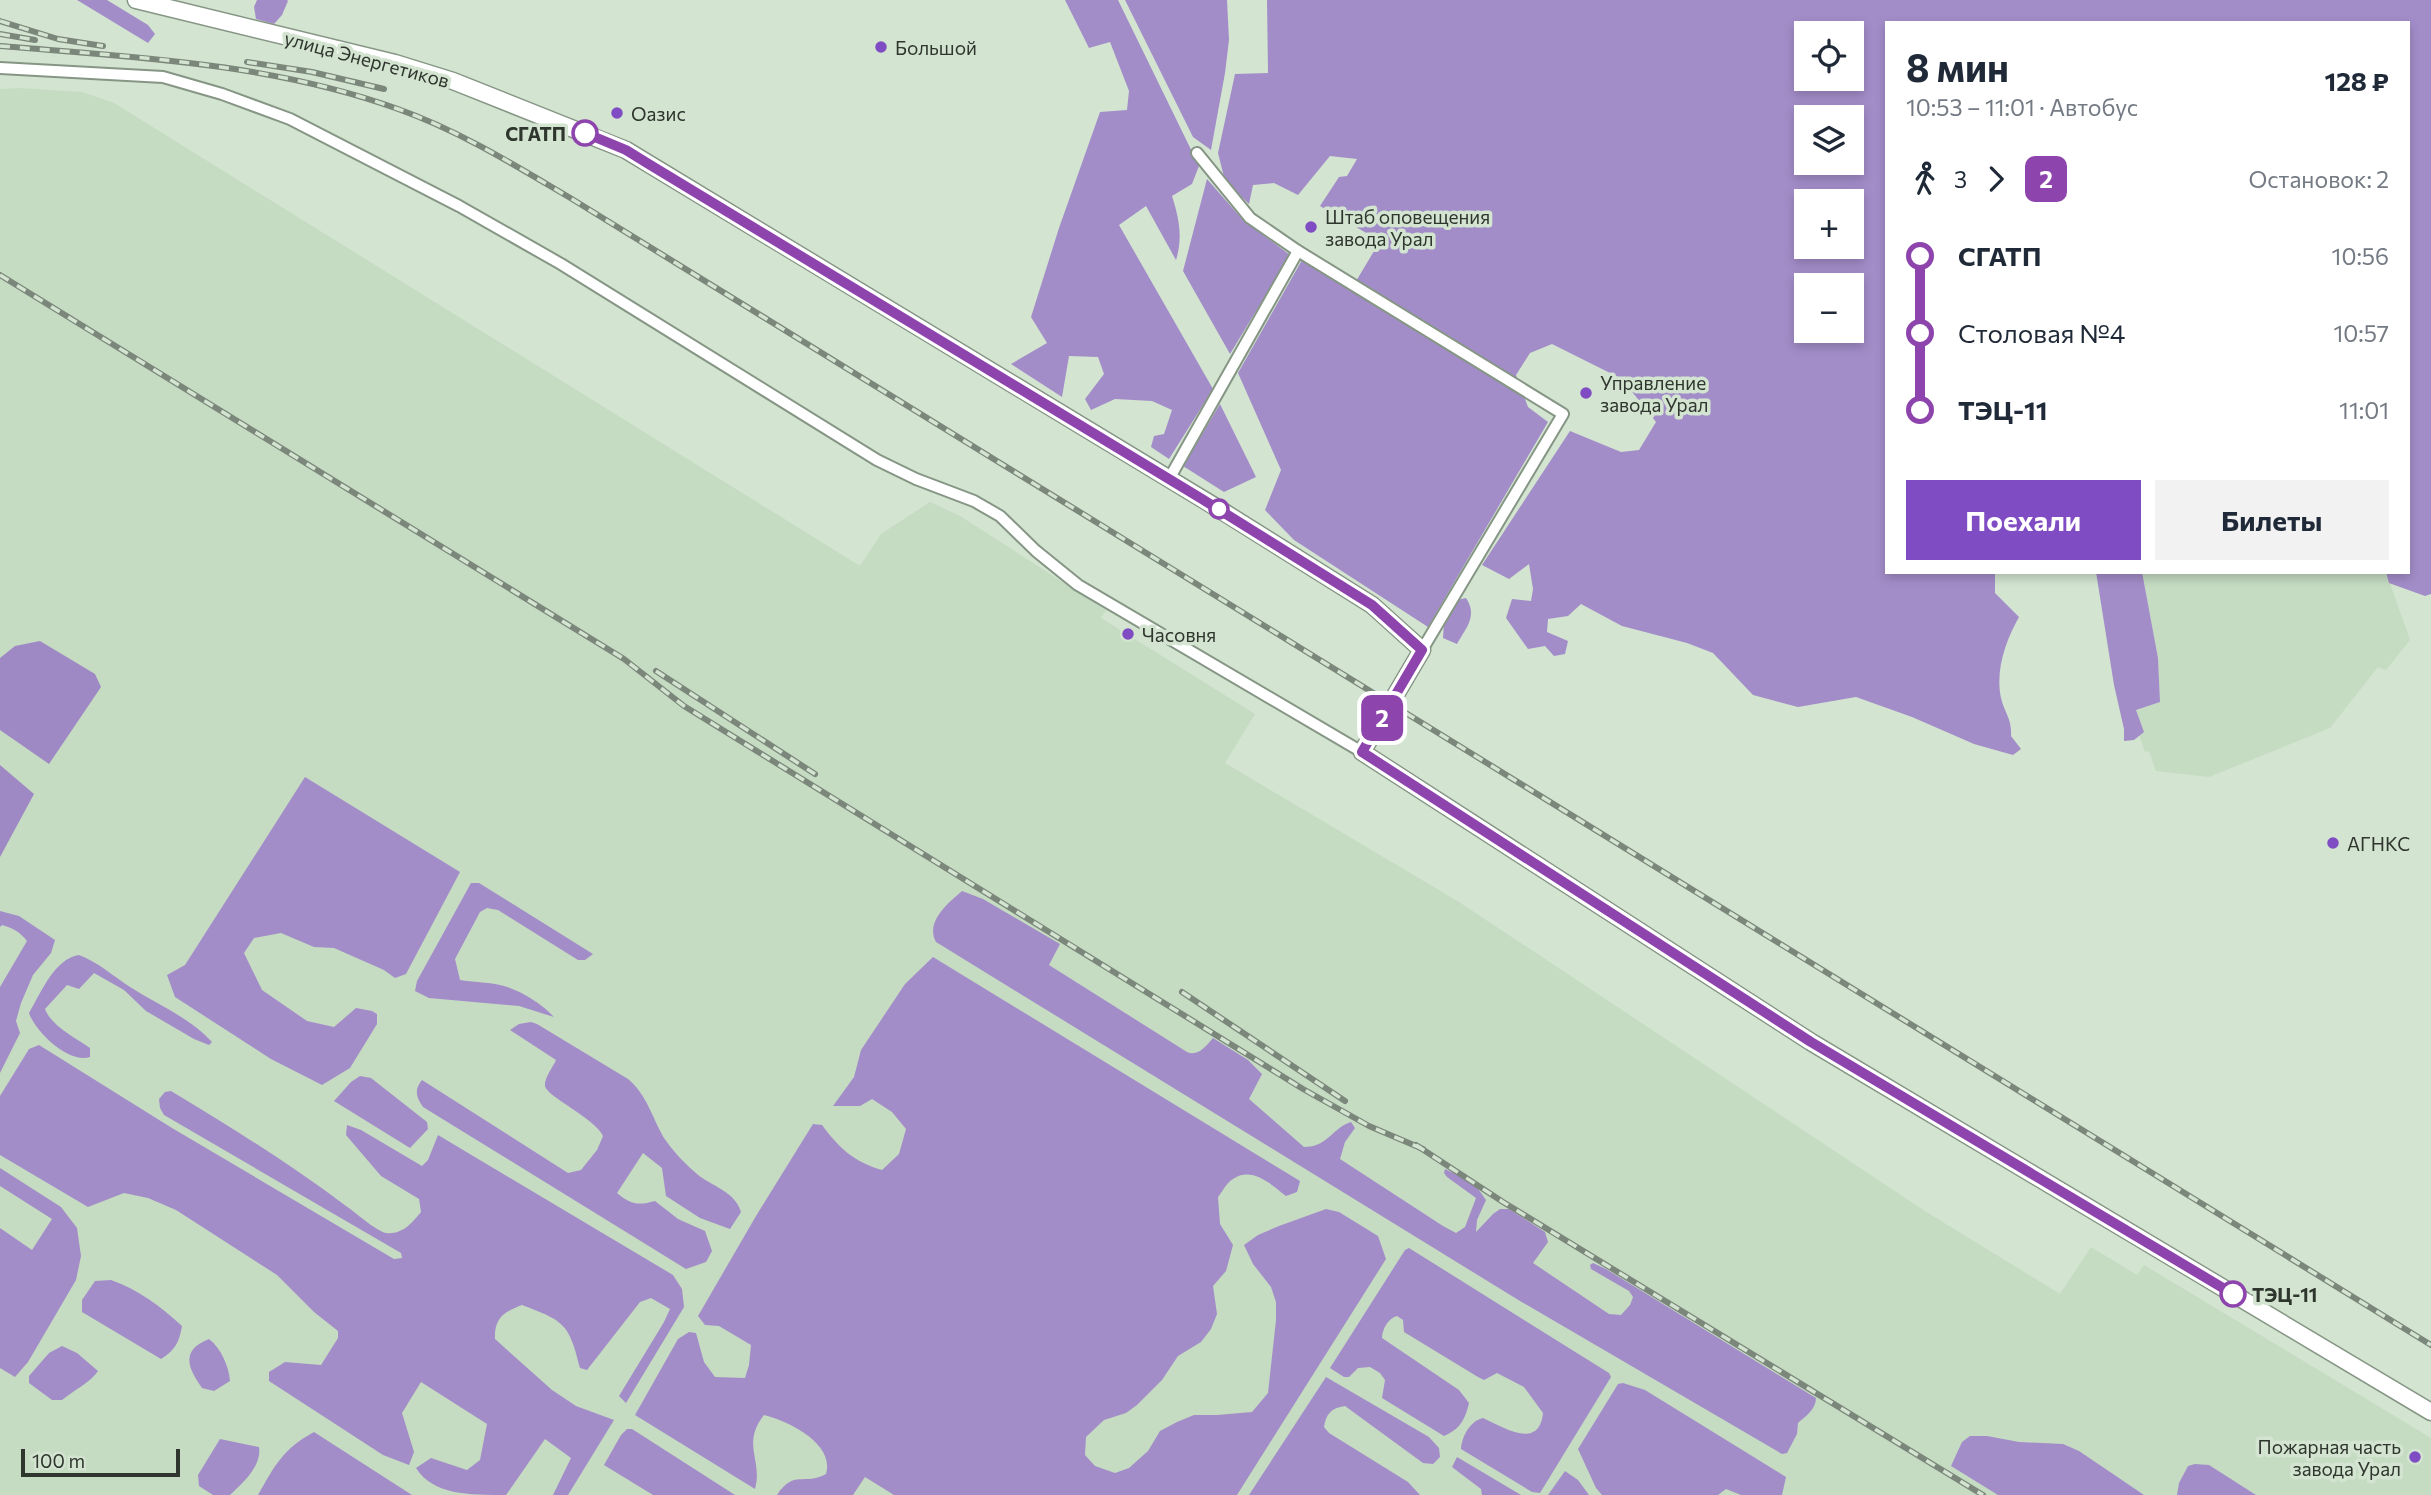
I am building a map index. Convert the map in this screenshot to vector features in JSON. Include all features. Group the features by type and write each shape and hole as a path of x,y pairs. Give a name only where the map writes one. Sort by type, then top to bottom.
{"street":[{"name":"улица Энергетиков","path":"136,0 395,62 453,81 626,150 1372,605 1422,650"},
{"path":"0,68 163,77 222,94 290,119 459,206 561,264 877,460 916,479 974,501 991,511 1078,585 1362,752 1811,1042 2431,1412"},
{"path":"1197,153 1250,218 1298,251 1563,414 1362,752"},
{"path":"1169,479 1298,251"}],"shaded area":[{"path":"77,0 107,0 148,25 155,34 148,43"},
{"path":"257,0 288,1 282,15 274,24 256,19 254,7"},
{"path":"1065,0 1118,0 1199,166 1192,184 1172,196 1179,228 1176,260 1146,206 1119,225 1213,389 1169,459 1151,447 1154,436 1164,434 1172,410 1152,401 1115,399 1091,410 1085,399 1104,374 1098,357 1069,356 1062,397 1011,364 1047,343 1031,317 1059,228 1100,112 1127,110 1129,91 1110,42 1089,48"},
{"path":"1125,0 1227,0 1229,40 1211,150 1193,137"},
{"path":"1267,0 2431,0 2431,594 2425,596 2389,583 2387,574 2410,574 2410,21 1885,21 1885,574 1995,574 1995,593 2019,617 2006,645 1999,677 2001,698 2011,736 2021,749 2013,755 1974,744 1912,717 1856,697 1798,707 1753,695 1713,653 1687,643 1622,626 1581,604 1568,616 1548,619 1547,632 1568,641 1565,654 1554,656 1545,646 1528,649 1506,618 1512,599 1531,601 1533,589 1529,564 1509,579 1482,565 1570,431 1621,452 1639,450 1656,422 1622,379 1552,344 1530,353 1516,375 1528,407 1548,422 1428,627 1294,540 1265,510 1281,470 1238,373 1302,260 1352,288 1380,241 1320,206 1339,177 1347,176 1357,159 1330,156 1298,195 1274,183 1253,185 1249,204 1225,181 1218,153 1235,74 1268,73"},
{"path":"0,89 82,92 114,103 860,566 881,534 930,502 960,516 1106,610 1101,618 1255,714 1225,763 1459,902 1928,1213 2060,1294 2091,1247 2137,1275 2144,1265 2431,1438 2431,1495 0,1495"},
{"path":"1207,179 1243,220 1290,255 1230,354 1183,271"},
{"path":"1220,404 1256,477 1224,492 1183,466"},
{"path":"2096,574 2142,574 2158,658 2160,702 2136,710 2144,732 2134,740 2124,741 2124,729 2114,685"},
{"path":"2142,574 2387,574 2410,640 2386,670 2378,667 2330,728 2209,777 2156,771 2149,751 2145,752 2139,734 2143,732 2136,710 2160,702 2158,658"},
{"path":"1466,598 1471,616 1457,644 1443,638 1444,622 1457,600"},
{"path":"40,641 95,674 101,687 49,764 0,730 0,658 15,646"},
{"path":"0,765 34,794 0,857"},
{"path":"305,777 460,872 406,974 395,978 384,970 334,948 314,947 281,933 254,938 244,953 262,990 307,1021 334,1027 356,1008 377,1014 377,1024 350,1068 322,1085 271,1059 175,997 167,975 185,965"},
{"path":"471,883 479,883 593,954 585,960 578,960 498,910 487,908 480,912 455,959 460,980 507,987 522,993 554,1017 519,1006 429,998 415,991 417,981"},
{"path":"962,891 983,899 1060,944 1049,965 1187,1052 1198,1052 1213,1038 1248,1060 1262,1074 1249,1099 1304,1147 1319,1144 1351,1122 1355,1128 1345,1142 1340,1159 1443,1226 1456,1233 1465,1227 1476,1198 1447,1177 1445,1169 1474,1183 1486,1200 1477,1220 1476,1232 1500,1209 1509,1209 1545,1232 1548,1242 1533,1263 1609,1314 1621,1315 1633,1297 1629,1291 1591,1269 1590,1265 1593,1263 1816,1398 1812,1409 1798,1423 1797,1434 1787,1453 1782,1454 1520,1301 936,942 933,927 936,920"},
{"path":"0,911 19,916 55,940 51,953 33,975 21,1003 16,1021 20,1033 0,1073 0,987 27,941 13,929 2,925 0,927"},
{"path":"79,955 93,961 130,987 183,1018 212,1042 209,1045 194,1039 146,1011 124,990 94,973 79,989 67,985 45,1009 58,1026 90,1048 90,1057 72,1056 63,1051 45,1037 29,1013 55,970 70,958"},
{"path":"933,957 1300,1181 1297,1192 1286,1196 1254,1176 1240,1176 1225,1187 1218,1197 1220,1224 1233,1245 1226,1271 1213,1286 1217,1314 1211,1329 1201,1342 1178,1356 1162,1380 1137,1405 1126,1413 1104,1420 1086,1437 1085,1455 1095,1466 1115,1473 1129,1468 1148,1451 1160,1431 1194,1415 1252,1412 1268,1393 1276,1302 1271,1287 1253,1264 1244,1245 1258,1235 1326,1209 1339,1212 1378,1236 1386,1259 1237,1495 894,1495 865,1477 853,1495 777,1495 789,1482 826,1474 824,1453 797,1428 764,1415 757,1425 753,1444 757,1469 755,1489 635,1415 678,1339 689,1332 696,1333 704,1362 715,1377 745,1378 751,1345 719,1326 705,1325 698,1316 813,1124 822,1125 848,1153 872,1167 882,1170 899,1154 906,1129 892,1112 872,1099 860,1106 833,1106 854,1077 861,1050 905,984"},
{"path":"531,1022 635,1085 664,1138 675,1152 697,1174 734,1199 741,1212 730,1229 700,1218 666,1196 662,1168 643,1153 617,1193 634,1203 655,1201 678,1219 705,1231 712,1251 706,1262 686,1269 423,1107 417,1094 422,1080 568,1173 581,1170 597,1150 603,1136 591,1122 548,1091 546,1080 556,1060 510,1030 519,1024"},
{"path":"39,1045 172,1128 394,1259 402,1258 401,1253 164,1115 159,1099 165,1092 171,1091 282,1161 386,1233 402,1230 414,1220 421,1212 419,1199 381,1176 346,1135 347,1125 361,1130 422,1166 428,1160 438,1135 673,1275 682,1289 684,1307 626,1403 619,1396 670,1309 651,1298 640,1302 587,1370 580,1368 568,1333 556,1320 522,1305 505,1313 496,1326 495,1339 552,1390 576,1406 614,1420 568,1495 553,1495 571,1458 545,1439 506,1495 466,1494 432,1484 416,1468 431,1458 467,1470 480,1460 487,1424 421,1382 402,1413 414,1452 409,1465 383,1455 269,1381 269,1372 285,1362 321,1365 338,1338 338,1331 314,1312 277,1275 176,1210 148,1198 124,1193 88,1207 0,1155 0,1096 29,1049"},
{"path":"360,1076 371,1078 427,1122 428,1129 410,1148 334,1101"},
{"path":"0,1168 61,1207 77,1228 81,1256 76,1280 28,1362 15,1377 0,1368 0,1228 32,1250 52,1219 0,1186"},
{"path":"1409,1248 1609,1373 1611,1377 1540,1493 1532,1492 1461,1449 1468,1430 1474,1422 1483,1418 1519,1433 1528,1434 1535,1431 1543,1413 1524,1387 1497,1373 1484,1380 1478,1377 1404,1332 1403,1320 1397,1316 1386,1325 1382,1338 1459,1390 1469,1403 1464,1419 1458,1427 1444,1436 1382,1398 1385,1380 1370,1367 1358,1368 1349,1377 1344,1377 1330,1368 1405,1250"},
{"path":"111,1280 149,1299 182,1326 176,1345 161,1359 82,1312 82,1300 95,1281"},
{"path":"209,1339 224,1358 230,1381 214,1391 202,1388 189,1360 194,1348"},
{"path":"62,1346 77,1353 98,1371 62,1400 52,1400 29,1383 29,1376 49,1353"},
{"path":"1326,1377 1429,1437 1439,1448 1440,1457 1433,1464 1423,1463 1345,1406 1330,1412 1326,1419 1324,1427 1329,1433 1408,1482 1420,1495 1249,1495"},
{"path":"1618,1384 1645,1390 1786,1477 1782,1495 1741,1495 1726,1489 1718,1495 1602,1495 1578,1449"},
{"path":"627,1429 632,1429 735,1495 653,1495 604,1465"},
{"path":"314,1432 412,1495 258,1495 281,1459"},
{"path":"1970,1436 2063,1444 2079,1451 2144,1495 1998,1495 1951,1466 1962,1442"},
{"path":"220,1439 259,1447 255,1467 230,1495 213,1495 199,1486 198,1475"},
{"path":"1457,1457 1521,1495 1482,1495 1481,1489 1452,1467"},
{"path":"2209,1465 2256,1495 2177,1495 2179,1483 2188,1466"},
{"path":"1565,1471 1578,1480 1589,1495 1548,1495"}],"railway":[{"path":"0,21 58,39 103,46"},
{"path":"0,34 35,40"},
{"path":"0,46 201,64 301,81 398,109 487,150 572,199 2431,1345"},
{"path":"247,62 312,72 384,89"},
{"path":"0,275 624,659 684,706 1303,1089 1369,1126 1423,1149"},
{"path":"656,671 815,774"},
{"path":"1182,992 1345,1101"},
{"path":"1416,1145 1503,1202 1983,1495"}],"bus line":[{"name":"2","path":"585,133 626,150 1372,605 1422,650 1362,752 1811,1042 2233,1294"}],"place":[{"name":"Большой","path":"881,47"},
{"name":"Оазис","path":"617,113"},
{"name":"СГАТП","path":"585,133"},
{"name":"Штаб оповещения завода Урал","path":"1311,227"},
{"name":"Управление завода Урал","path":"1586,393"},
{"name":"Часовня","path":"1128,634"},
{"name":"АГНКС","path":"2333,843"},
{"name":"ТЭЦ-11","path":"2233,1294"},
{"name":"Пожарная часть завода Урал","path":"2415,1457"}]}
